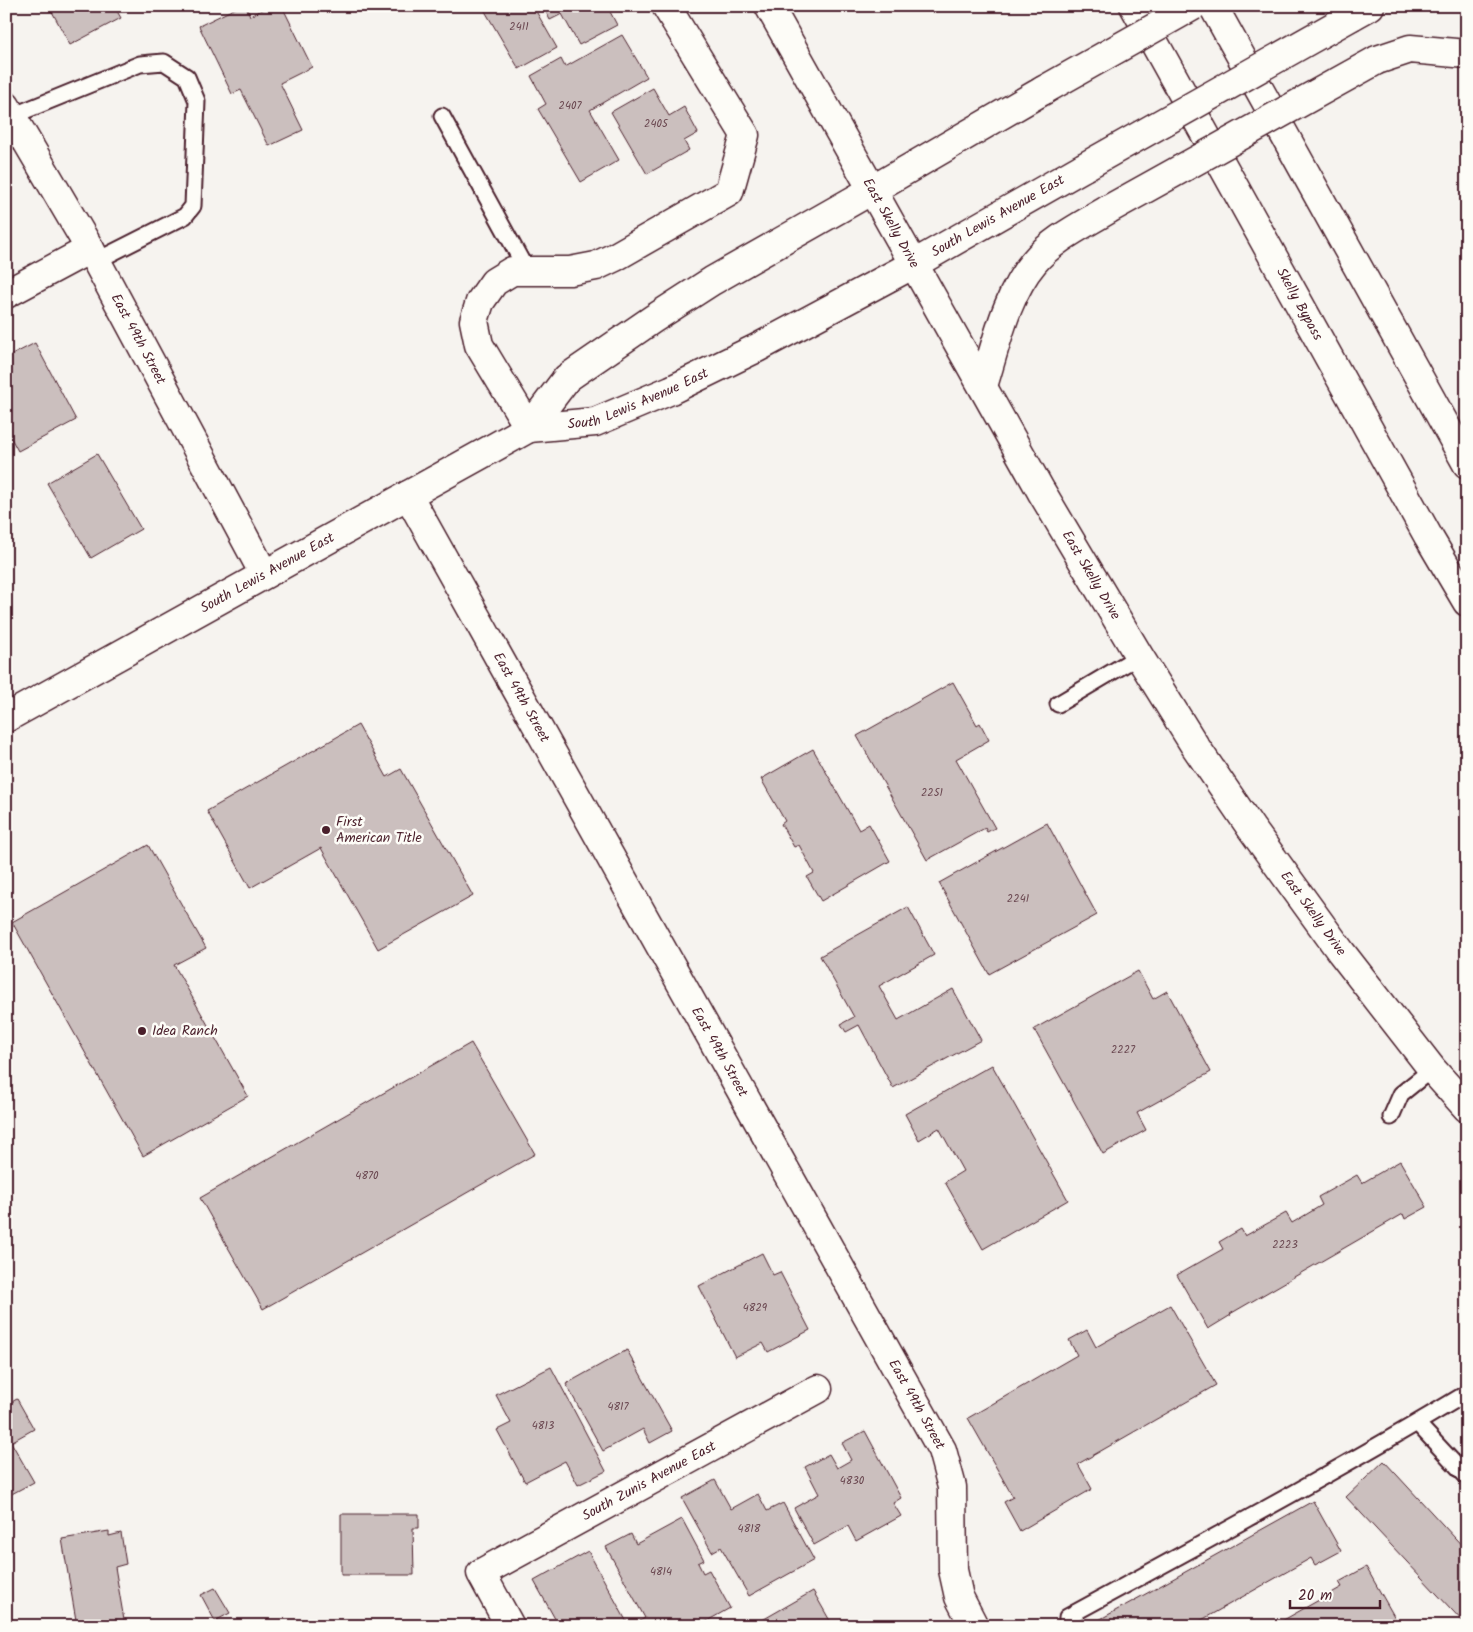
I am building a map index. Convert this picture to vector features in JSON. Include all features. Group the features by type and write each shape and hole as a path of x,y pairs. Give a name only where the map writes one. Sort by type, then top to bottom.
{"main road":[{"path":"529,428 479,346 474,321 480,302 494,282 512,271 570,271 596,266 729,192 744,135 666,6"},
{"name":"East Skelly Drive","path":"769,6 1041,491 1195,746 1341,952 1432,1069 1467,1108"},
{"name":"Skelly Bypass","path":"1134,6 1423,527 1467,602"},
{"name":"South Lewis Avenue East","path":"529,428 567,378 712,281 1193,6"},
{"path":"1213,6 1467,464"},
{"name":"South Lewis Avenue East","path":"6,718 529,428 595,422 671,390 758,348 914,264 1361,11"},
{"path":"982,386 1019,282 1034,261 1055,242 1109,209 1377,60 1410,49 1467,54"},
{"name":"East 49th Street","path":"9,111 93,255 264,574"},
{"path":"6,294 93,255"},
{"name":"East 49th Street","path":"408,495 942,1450 952,1487 953,1570 960,1597 974,1626"},
{"name":"South Zunis Avenue East","path":"510,1626 481,1573 818,1389"}],"lane":[{"path":"9,111 140,64 164,62 187,77 197,101 193,206 185,216 93,255"},
{"path":"442,116 527,271"},
{"path":"1058,704 1139,656"},
{"path":"1391,1116 1401,1094 1432,1069"},
{"path":"1068,1626 1067,1617 1216,1536 1467,1393"},
{"path":"1417,1423 1467,1478"}],"building":[{"path":"49,6 114,6 121,18 70,45"},
{"path":"240,6 246,6 250,16 269,6 282,6 312,67 280,83 303,130 269,146 241,90 232,94 199,26"},
{"path":"482,6 533,6 557,48 519,69"},
{"path":"543,6 607,6 617,25 579,45 562,14 550,20"},
{"path":"622,35 647,77 590,110 619,160 581,182 538,109 546,104 531,76 561,59 565,67"},
{"path":"653,88 669,116 684,107 698,133 684,141 689,150 647,174 611,112"},
{"path":"35,343 76,420 18,451 6,429 6,358"},
{"path":"97,454 141,529 91,558 47,483"},
{"path":"953,682 977,725 980,723 989,740 956,759 995,828 987,832 985,828 927,860 857,736"},
{"name":"First American Title","path":"358,725 387,777 401,769 473,896 378,949 321,848 250,888 207,811"},
{"path":"813,749 859,830 869,824 890,861 821,901 807,877 814,873 799,845 794,847 781,824 785,821 761,779"},
{"path":"1047,823 1097,915 989,974 939,883"},
{"name":"Idea Ranch","path":"148,845 206,948 174,965 248,1096 143,1156 12,922"},
{"path":"908,907 934,955 879,986 898,1020 953,989 981,1040 893,1088 859,1025 846,1032 841,1024 854,1017 820,956"},
{"path":"1138,971 1153,999 1167,991 1211,1072 1137,1113 1146,1130 1103,1154 1034,1029"},
{"path":"471,1043 535,1154 263,1309 200,1198"},
{"path":"992,1065 1068,1200 983,1249 945,1182 963,1171 939,1128 919,1140 905,1114"},
{"path":"1400,1161 1427,1207 1405,1219 1403,1214 1230,1314 1208,1329 1177,1275 1223,1249 1219,1242 1241,1229 1245,1236 1286,1213 1292,1223 1322,1205 1318,1197 1357,1175 1362,1183"},
{"path":"762,1253 773,1275 780,1272 810,1330 768,1352 763,1343 735,1357 699,1286"},
{"path":"1170,1305 1216,1385 1078,1464 1092,1489 1020,1531 1004,1502 1013,1497 968,1418 1077,1355 1069,1340 1087,1330 1096,1347"},
{"path":"627,1350 672,1431 650,1443 643,1429 603,1451 566,1384"},
{"path":"551,1367 606,1471 578,1485 565,1461 525,1482 497,1430 511,1423 496,1395"},
{"path":"17,1399 34,1429 11,1442 34,1482 6,1497 6,1405"},
{"path":"865,1431 901,1498 893,1503 901,1516 856,1541 848,1526 814,1545 794,1508 819,1494 805,1467 829,1454 837,1468 851,1460 842,1443"},
{"path":"1384,1461 1467,1551 1467,1626 1346,1497"},
{"path":"715,1480 731,1509 758,1494 767,1511 783,1503 814,1560 749,1596 721,1547 712,1552 682,1498"},
{"path":"1313,1501 1341,1551 1315,1565 1311,1558 1191,1626 1088,1626"},
{"path":"341,1514 419,1514 419,1528 413,1528 414,1575 341,1575"},
{"path":"682,1519 704,1560 698,1563 703,1573 709,1570 730,1608 698,1626 640,1626 638,1622 645,1618 606,1547 631,1534 636,1544"},
{"path":"109,1531 109,1536 121,1533 126,1564 115,1567 125,1626 77,1626 62,1539"},
{"path":"588,1551 629,1626 559,1626 534,1581"},
{"path":"1366,1567 1395,1618 1381,1626 1273,1626 1342,1587 1339,1582"},
{"path":"215,1588 230,1613 215,1621 201,1595"},
{"path":"813,1591 833,1626 752,1626"}],"place":[{"name":"First American Title","path":"326,830"},
{"name":"Idea Ranch","path":"142,1031"}]}
